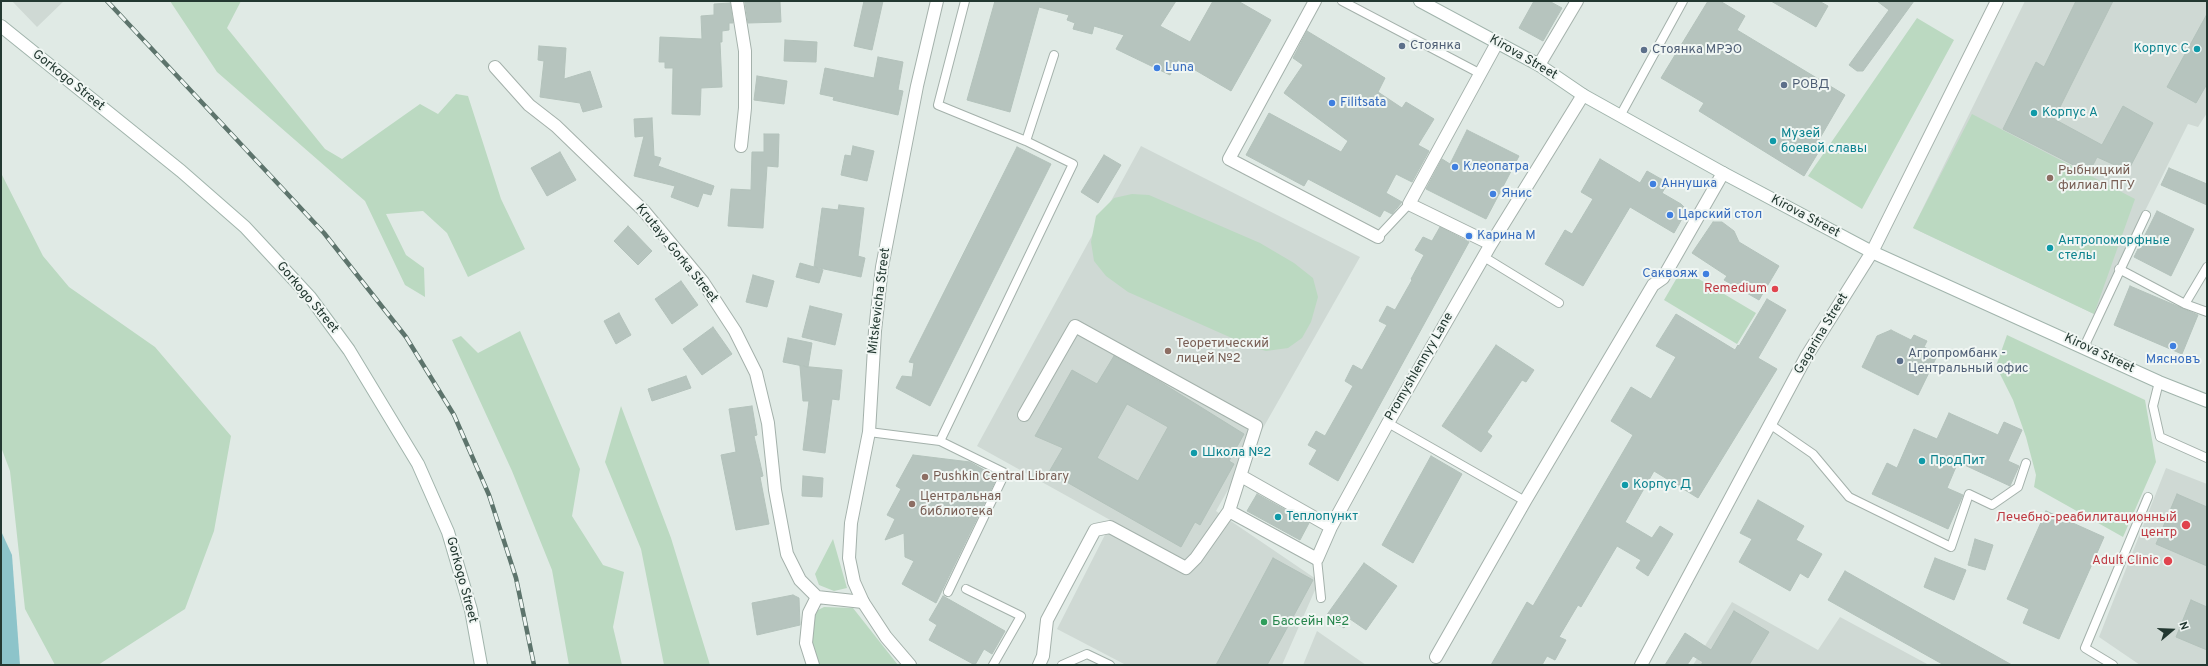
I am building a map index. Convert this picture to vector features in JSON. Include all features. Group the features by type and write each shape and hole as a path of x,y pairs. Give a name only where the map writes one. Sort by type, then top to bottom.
{"street":[{"path":"737,1 745,51 745,108 741,146"},
{"name":"Mitskevicha Street","path":"910,665 886,637 863,602 854,582 849,558 852,523 869,432 875,331 882,267 917,86 937,1"},
{"path":"1315,1 1229,159 1378,237"},
{"path":"1539,65 1577,1"},
{"name":"Gagarina Street","path":"1641,665 1809,353 1872,252 1997,1"},
{"name":"Kirova Street","path":"1422,2 1539,65 1584,95 1723,174 1872,252 2159,382 2207,401"},
{"name":"Gorkogo Street","path":"1,26 180,171 245,227 310,297 349,350 418,464 448,532 471,610 481,665"},
{"path":"1491,244 1409,204 1479,73 1497,43"},
{"name":"Krutaya Gorka Street","path":"495,67 529,105 556,126 644,211 703,282 735,330 756,373 768,423 775,490 787,554 800,580 817,597"},
{"name":"Promyshlennyy Lane","path":"1317,559 1331,527 1388,423 1491,244 1584,95"},
{"path":"1436,657 1525,501 1653,285 1662,278 1723,174"},
{"path":"1024,414 1075,326 1256,426 1230,512 1196,558 1186,568 1110,527 1095,530 1047,620 1042,656 1039,665"},
{"path":"1240,476 1331,527"},
{"path":"1230,512 1317,559"},
{"path":"813,665 806,643 810,613 817,597 863,602"}],"lane":[{"path":"940,441 1073,164 1026,141 938,105 965,1"},
{"path":"1342,1 1479,73"},
{"path":"1620,116 1683,1"},
{"path":"1026,141 1054,55"},
{"path":"1378,237 1409,204"},
{"path":"2084,347 2119,269 2146,215"},
{"path":"1484,257 1559,303"},
{"path":"2185,304 2207,267"},
{"path":"2119,269 2185,304 2207,312"},
{"path":"2159,382 2153,406 2160,437 2207,458"},
{"path":"1388,423 1525,501"},
{"path":"1771,425 1813,454 1850,497 1951,547 1969,494 1992,505 2018,487 2026,463"},
{"path":"869,432 940,441 1005,473 948,592"},
{"path":"2113,665 2085,648 2148,497"},
{"path":"1317,559 1321,598"},
{"path":"966,588 1021,616 993,665"},
{"path":"1062,665 1088,654 1110,665"}],"shaded area":[{"path":"12,1 64,1 37,27"},
{"name":"Рыбницкий филиал ПГУ","path":"2025,1 2207,1 2207,113 2198,127 2188,124 2094,314 1913,228"},
{"name":"Теоретический лицей №2","path":"1141,146 1360,257 1216,511 1319,581 1282,665 1126,665 1057,629 1112,521 977,446"},
{"name":"Adult Clinic","path":"2166,468 2207,484 2207,665 2140,665 2099,637"},
{"path":"1732,602 1818,650 1840,617 1929,665 1693,665"},
{"path":"1317,631 1366,665 1303,665"}],"green space":[{"path":"170,1 241,1 227,28 325,149 342,159 420,104 438,114 456,94 468,96 501,199 525,249 468,277 447,233 423,211 386,214 406,255 424,268 425,297 405,285 365,201 217,72"},
{"path":"1917,18 1954,40 1862,209 1808,176"},
{"path":"1972,114 2135,199 2094,314 1913,228"},
{"path":"1,173 43,256 69,287 155,347 231,436 214,531 185,609 98,665 55,665 25,609 10,471 1,447"},
{"path":"1132,194 1149,195 1260,243 1294,263 1313,278 1318,297 1311,322 1302,338 1288,348 1266,351 1252,347 1128,292 1106,276 1094,261 1091,242 1096,216 1114,198"},
{"path":"1682,269 1756,313 1737,344 1664,300"},
{"path":"520,331 580,469 572,516 603,565 624,572 613,627 622,665 569,665 552,570 512,471 452,340 461,336 478,353"},
{"path":"2007,335 2145,400 2156,462 2123,537 2034,487 2036,475 2026,437 2013,400 1996,366"},
{"path":"621,406 671,538 710,665 664,665 641,549 605,462"},
{"path":"833,539 847,588 834,591 819,585 815,574"},
{"path":"824,607 853,608 898,665 815,665 808,641 814,612"}],"water":[{"path":"1,531 12,555 20,665 1,665"}],"building":[{"path":"864,1 883,1 872,50 854,46"},
{"path":"995,1 1176,1 1160,26 1190,42 1213,1 1238,1 1271,20 1231,91 1178,60 1170,75 1116,49 1124,35 1094,26 1092,34 1073,29 1075,23 1067,20 1069,15 1039,7 1010,112 967,100"},
{"path":"1534,1 1549,1 1562,8 1543,41 1519,28"},
{"path":"1708,1 1720,1 1745,16 1737,30 1845,95 1813,150 1818,153 1804,176 1699,111 1704,103 1661,78"},
{"path":"1771,1 1819,1 1828,6 1816,27"},
{"path":"1877,1 1914,1 1863,71 1857,71 1849,65 1889,10"},
{"name":"Корпус А","path":"2076,1 2113,1 2054,119 2102,145 2123,106 2153,123 2128,171 2097,157 2089,173 2003,129 2036,62 2044,67"},
{"path":"745,2 780,2 781,22 748,23"},
{"path":"730,3 733,23 729,23 729,30 722,31 722,42 720,42 722,87 701,88 700,115 672,114 673,68 665,68 665,62 659,62 660,37 702,39 701,16 714,15 714,4"},
{"name":"Корпус С","path":"2207,14 2207,84 2196,103 2167,87"},
{"path":"1307,31 1385,78 1378,92 1402,108 1406,102 1434,119 1418,145 1429,151 1412,182 1396,174 1386,193 1402,202 1392,214 1384,210 1380,217 1308,179 1304,186 1246,155 1269,113 1341,152 1348,141 1284,93 1303,65 1293,58"},
{"path":"785,40 817,42 816,62 784,61"},
{"path":"539,46 566,48 564,79 590,71 602,107 583,112 580,103 540,97 544,61 538,60"},
{"path":"878,57 903,62 898,90 903,91 898,115 833,100 834,97 820,94 825,68 874,78"},
{"path":"757,76 787,81 784,104 754,100"},
{"path":"652,118 654,156 661,158 658,166 714,186 711,195 703,193 698,207 671,197 675,186 634,176 644,136 635,137 634,119"},
{"path":"1467,130 1519,156 1486,219 1426,189 1442,159 1450,164"},
{"path":"764,134 779,134 778,167 767,166 763,228 728,226 731,189 751,190 752,152 764,152"},
{"path":"853,146 874,151 867,181 841,175 845,155 851,156"},
{"path":"1017,147 1051,164 930,406 896,388 902,376 912,377 914,363 909,362"},
{"path":"560,152 576,180 547,196 531,168"},
{"path":"1104,155 1121,165 1098,203 1081,192"},
{"path":"1600,159 1640,183 1647,171 1668,183 1662,193 1681,204 1687,210 1674,233 1630,207 1583,286 1545,264 1565,230 1572,234 1593,199 1581,192"},
{"path":"2169,168 2207,184 2207,205 2161,185"},
{"path":"839,205 864,208 858,256 865,258 861,277 815,267 823,270 819,283 796,277 800,263 814,267 822,208 838,210"},
{"path":"2157,211 2194,229 2171,276 2134,257"},
{"path":"1713,222 1722,222 1734,231 1739,242 1779,266 1759,300 1724,280 1727,276 1692,253"},
{"path":"628,226 652,251 638,265 614,241"},
{"path":"1440,227 1469,242 1338,481 1309,464 1317,450 1308,445 1316,431 1325,436 1353,386 1345,381 1353,365 1362,370 1387,325 1379,321 1387,306 1395,310 1412,280 1411,279 1424,255 1415,250 1423,237 1432,241"},
{"path":"753,275 774,281 767,307 746,302"},
{"path":"681,281 698,305 672,324 655,299"},
{"path":"2130,286 2198,315 2182,354 2114,325"},
{"path":"1767,299 1786,310 1758,358 1777,369 1698,498 1654,471 1625,522 1652,538 1660,526 1673,534 1648,576 1636,568 1641,560 1617,546 1581,607 1578,605 1559,637 1566,640 1555,660 1547,656 1542,665 1491,665 1527,602 1533,606 1633,435 1611,421 1631,387 1651,399 1676,357 1656,346 1676,314 1735,350 1738,345 1739,346"},
{"path":"810,306 842,314 835,345 802,337"},
{"path":"619,313 631,335 616,344 604,321"},
{"path":"713,327 732,354 702,375 683,349"},
{"name":"Агропромбанк - Центральный офис","path":"1891,330 1911,340 1914,335 1927,341 1924,347 1938,354 1918,395 1862,367 1877,336"},
{"path":"788,338 812,343 808,367 783,362"},
{"path":"1496,345 1534,370 1526,382 1522,380 1487,432 1492,436 1481,452 1442,426"},
{"name":"Школа №2","path":"1114,356 1162,383 1244,434 1229,461 1234,464 1200,525 1195,522 1181,547 1049,472 1063,448 1035,436 1072,370 1097,384","holes":["1127,404 1168,427 1138,481 1097,458"]},
{"path":"800,366 842,370 839,400 832,399 825,453 803,450 809,401 803,401"},
{"path":"686,376 691,388 652,401 648,389"},
{"path":"752,406 757,435 754,436 763,476 760,477 769,524 736,530 721,455 736,452 729,409"},
{"path":"1949,413 1998,435 2004,422 2022,430 2008,461 2019,466 2010,486 1958,462 1947,488 1963,495 1948,529 1872,494 1887,463 1897,468 1914,429 1937,439"},
{"path":"913,455 970,462 997,477 936,603 902,584 914,561 905,557 904,533 885,540 895,519 887,515 901,489 896,486"},
{"path":"1431,456 1462,474 1413,563 1382,545"},
{"path":"803,476 823,478 822,497 802,496"},
{"name":"Теплопункт","path":"1257,494 1309,523 1300,540 1247,511"},
{"name":"Лечебно-реабилитационный центр","path":"2177,494 2207,507 2207,566 2156,544"},
{"path":"1758,500 1804,526 1796,540 1822,554 1808,578 1800,573 1790,591 1739,562 1752,539 1740,533"},
{"path":"2046,511 2104,537 2059,639 2023,623 2029,609 2007,599"},
{"path":"1975,539 1993,545 1985,570 1968,565"},
{"name":"Бассейн №2","path":"1273,558 1313,580 1267,665 1216,665"},
{"path":"1935,558 1966,570 1954,600 1924,587"},
{"path":"1364,563 1397,586 1366,630 1350,619 1344,628 1326,616"},
{"path":"1845,571 2012,665 1944,665 1828,600"},
{"path":"793,595 799,598 800,625 757,635 752,603"},
{"path":"943,596 1005,631 992,654 984,649 975,665 929,640 937,625 929,620"},
{"path":"2191,600 2207,607 2207,650 2176,637"},
{"path":"1734,611 1769,632 1749,665 1701,665 1703,662 1693,656 1687,665 1665,665 1685,633 1711,650"}],"railway":[{"path":"107,1 324,233 406,337 454,415 489,495 516,578 534,665"}],"place":[{"name":"Стоянка","path":"1402,46"},
{"name":"Корпус С","path":"2197,49"},
{"name":"Стоянка МРЭО","path":"1644,50"},
{"name":"Luna","path":"1157,68"},
{"name":"РОВД","path":"1784,85"},
{"name":"Filitsata","path":"1332,103"},
{"name":"Корпус А","path":"2034,113"},
{"name":"Музей боевой славы","path":"1773,141"},
{"name":"Клеопатра","path":"1455,167"},
{"name":"Рыбницкий филиал ПГУ","path":"2050,178"},
{"name":"Аннушка","path":"1653,184"},
{"name":"Янис","path":"1493,194"},
{"name":"Царский стол","path":"1670,215"},
{"name":"Карина М","path":"1469,236"},
{"name":"Антропоморфные стелы","path":"2050,248"},
{"name":"Саквояж","path":"1706,274"},
{"name":"Remedium","path":"1775,289"},
{"name":"Мясновъ","path":"2173,346"},
{"name":"Теоретический лицей №2","path":"1168,351"},
{"name":"Агропромбанк - Центральный офис","path":"1900,361"},
{"name":"Школа №2","path":"1194,453"},
{"name":"ПродПит","path":"1922,461"},
{"name":"Pushkin Central Library","path":"925,477"},
{"name":"Корпус Д","path":"1625,485"},
{"name":"Центральная библиотека","path":"912,504"},
{"name":"Теплопункт","path":"1278,517"},
{"name":"Лечебно-реабилитационный центр","path":"2186,525"},
{"name":"Adult Clinic","path":"2168,561"},
{"name":"Бассейн №2","path":"1264,622"}]}
